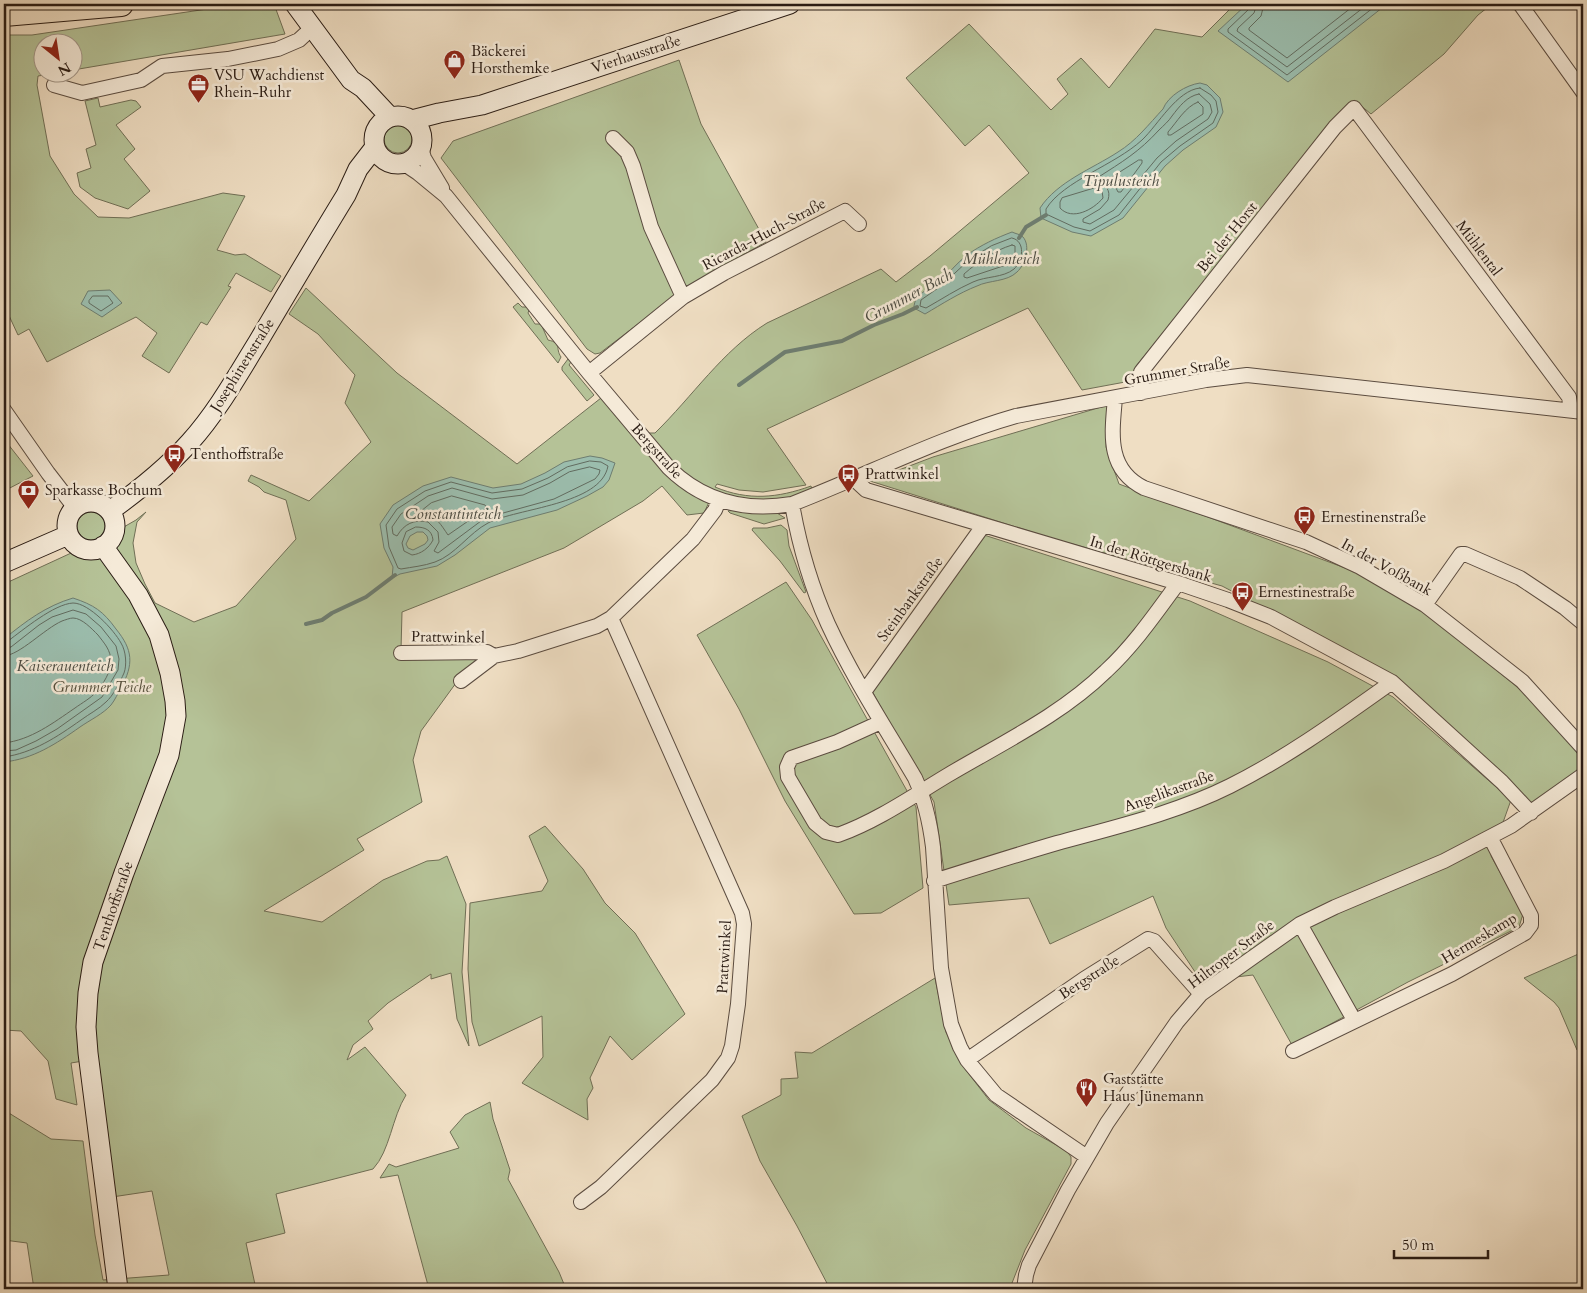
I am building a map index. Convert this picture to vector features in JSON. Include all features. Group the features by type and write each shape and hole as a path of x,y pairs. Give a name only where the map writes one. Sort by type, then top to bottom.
{"highway":[{"path":"4,14 121,4"}],"street":[{"name":"Bergstraße","path":"295,4 351,80 376,139 381,156 418,173 446,196 589,373 669,468 678,477 702,493 719,500 744,506 773,507 792,504"},
{"name":"Vierhausstraße","path":"422,143 436,127 482,105 790,4"},
{"path":"1520,4 1583,92"},
{"path":"54,85 82,93 141,80 162,66 228,59 278,49 299,40 312,28"},
{"name":"Bergstraße","path":"351,80 363,88 390,117"},
{"name":"Vierhausstraße","path":"412,120 439,112 482,105"},
{"name":"Bei der Horst","path":"1141,393 1141,372 1335,127 1354,108"},
{"name":"Mühlental","path":"1354,108 1569,397 1577,411"},
{"path":"376,139 383,121 390,117 399,116 412,120"},
{"name":"Bergstraße","path":"412,120 418,127 424,158 446,196"},
{"path":"613,138 627,152 634,166 651,227 683,297"},
{"name":"Josephinenstraße","path":"110,511 151,481 201,430 228,390 346,195 376,139"},
{"path":"396,163 415,157 422,143"},
{"name":"Josephinenstraße","path":"346,195 373,170 396,163"},
{"name":"Ricarda-Huch-Straße","path":"589,373 683,297 724,273 845,211 859,224"},
{"name":"Grummer Straße","path":"792,504 930,446 1016,416 1206,380 1247,375 1577,411"},
{"name":"In der Voßbank","path":"1115,398 1114,451 1119,466 1135,483 1144,488 1306,542 1360,567 1424,605 1522,681 1583,748"},
{"path":"4,410 75,508"},
{"name":"In der Röttgersbank","path":"853,478 866,490 1178,583 1271,617 1392,682 1502,782 1531,812"},
{"name":"Prattwinkel","path":"461,681 494,656 518,651 597,626 611,618 694,539 715,510 719,500"},
{"path":"93,502 102,504 110,511 115,523 115,530 113,536 103,546 90,550 84,549 72,541 68,535 67,521 75,508 83,503 93,502"},
{"path":"792,504 806,562 828,624 864,692 921,791 930,828 941,968 946,1000 960,1047 996,1095 1087,1157"},
{"name":"Steinbankstraße","path":"864,692 982,526"},
{"path":"4,563 68,535"},
{"name":"Tenthoffstraße","path":"103,546 138,595 159,635 170,673 176,716 169,755 96,953 88,993 86,1026 88,1053 118,1289"},
{"path":"1424,605 1461,554 1465,554 1520,578 1565,608 1583,623"},
{"path":"881,722 837,742 791,758 787,767 788,777 815,823 826,832 838,835 906,801 1057,710 1106,671 1128,648 1178,583"},
{"name":"Prattwinkel","path":"580,1202 601,1187 706,1087 721,1070 732,1046 738,1004 744,924 742,913 611,618"},
{"name":"Prattwinkel","path":"401,652 487,652 494,656"},
{"name":"Angelikastraße","path":"934,881 1125,824 1190,803 1221,790 1283,757 1392,682"},
{"name":"Hiltroper Straße","path":"1024,1289 1029,1265 1107,1123 1177,1022 1201,994 1300,924 1335,907 1433,867 1490,837 1531,812 1583,775"},
{"name":"Hermeskamp","path":"1293,1050 1452,974 1525,933 1531,925 1531,916 1490,837"},
{"path":"1300,924 1354,1020"},
{"name":"Bergstraße","path":"968,1060 1084,979 1148,939 1154,941 1201,994"}],"green space":[{"path":"241,4 274,4 285,34 82,68 82,32 52,32"},
{"name":"Grummer Teiche","path":"1235,4 1492,4 1478,15 1444,54 1371,114 1354,100 1136,366 1136,380 1082,390 1028,308 767,429 806,485 763,492 739,490 717,484 715,487 751,496 787,493 811,486 812,490 796,496 770,501 744,500 714,491 704,513 687,515 662,486 643,501 564,548 402,612 401,650 482,656 464,672 421,731 413,760 422,802 357,839 364,850 264,911 322,922 383,880 427,861 439,860 447,856 466,904 462,972 469,1046 457,1019 451,973 431,979 431,974 388,1003 368,1021 373,1029 353,1045 347,1060 365,1047 406,1095 397,1113 383,1153 373,1169 276,1194 285,1233 246,1243 256,1289 34,1289 27,1243 4,1240 4,1110 51,1139 83,1141 95,1235 103,1280 169,1275 152,1191 112,1197 95,1059 71,1063 77,1105 56,1099 48,1061 21,1031 4,1030 4,584 108,536 146,512 137,522 133,543 136,563 155,603 194,622 236,606 296,539 286,500 264,492 248,481 251,475 309,501 371,442 345,403 355,375 318,334 289,314 306,288 397,373 517,464 601,398 631,433 655,433 722,360 751,334 767,323 881,269 896,282 1029,173 989,125 965,146 906,78 969,24 1051,110 1068,94 1057,79 1081,58 1109,88 1155,29 1202,37"},
{"path":"4,35 32,35 32,82 37,82 50,156 74,194 98,217 129,218 223,193 245,196 217,250 235,255 245,254 281,276 271,292 236,273 228,286 231,287 207,325 201,322 169,373 142,356 157,333 136,317 47,362 29,329 18,335 4,305"},
{"path":"679,60 701,124 766,242 688,286 600,353 595,354 587,349 441,158 453,141"},
{"path":"98,98 100,107 131,100 136,101 141,107 116,125 135,149 124,159 150,191 128,209 95,198 80,187 77,173 91,168 86,149 96,145 85,101"},
{"path":"398,125 408,129 412,139 408,149 398,153 388,149 384,139 388,129"},
{"path":"518,303 522,307 527,307 528,313 535,324 541,324 548,340 557,344 561,357 558,363 513,307"},
{"path":"568,359 571,362 569,365 594,395 587,401 562,370"},
{"path":"1108,405 1106,447 1119,484 1356,572 1425,611 1517,687 1583,752 1583,767 1533,805 1398,678 1222,586 1051,538 870,481 933,457"},
{"path":"4,439 33,476 4,491"},
{"path":"734,510 751,513 777,513 785,518 764,524 728,511"},
{"path":"91,512 101,516 105,526 101,536 91,540 81,536 77,526 81,516"},
{"path":"781,525 787,530 789,546 806,592 804,593 780,561 752,530 753,528"},
{"path":"984,535 1190,601 1328,662 1393,697 1511,800 1491,856 1523,914 1519,927 1408,982 1292,1045 1253,975 1201,981 1166,928 1153,896 1050,944 1029,898 949,905 934,802 872,691"},
{"path":"786,582 812,620 916,807 923,888 881,913 854,914 785,801 739,709 697,635"},
{"path":"545,826 583,869 605,903 635,933 685,1014 632,1060 610,1036 590,1078 593,1088 587,1099 588,1120 522,1083 543,1057 542,1016 479,1046 472,1022 468,969 470,903 542,891 548,881 529,836"},
{"path":"1583,952 1583,1052 1580,1053 1559,1008 1524,978"},
{"path":"935,978 946,1032 965,1069 989,1100 1026,1128 1067,1151 1071,1157 1071,1164 1025,1250 1008,1289 830,1289 760,1161 742,1116 781,1095 781,1079 798,1078 795,1052 812,1053"},
{"path":"490,1102 493,1119 510,1170 508,1179 559,1272 566,1289 429,1289 398,1175 380,1178 389,1164 396,1167 459,1148 450,1132 465,1115"}],"water":[{"path":"1247,4 1387,4 1288,82 1218,31"},
{"name":"Tipulusteich","path":"1200,83 1207,85 1220,98 1223,112 1216,127 1183,150 1165,166 1123,218 1091,236 1072,232 1041,218 1040,208 1056,190 1076,176 1125,148 1173,96 1183,89"},
{"name":"Mühlenteich","path":"1012,232 1023,237 1027,245 1026,255 1017,272 1008,278 970,289 925,314 914,308 919,295 939,282 967,255 989,242"},
{"path":"110,290 122,303 102,317 81,304 88,291"},
{"name":"Constantinteich","path":"590,456 615,463 609,480 603,487 587,496 557,510 490,528 455,555 437,566 400,574 392,578 393,567 384,548 380,524 393,505 423,486 451,477 493,488 521,484 564,462","holes":["417,532 423,532 428,540 425,544 413,550 408,548 406,544 410,536"]},
{"name":"Kaiserauenteich","path":"73,598 98,609 122,637 130,657 128,672 112,703 100,714 44,750 25,758 4,762 4,639 37,615 54,605"}],"waterway":[{"name":"Grummer Bach","path":"1019,238 1026,227 1046,215"},
{"name":"Grummer Bach","path":"739,385 785,352 842,341 917,307"},
{"name":"Grummer Bach","path":"306,624 322,620 332,613 366,597 395,575"}],"place":[{"name":"Bäckerei Horsthemke","path":"455,79"},
{"name":"VSU Wachdienst Rhein-Ruhr","path":"198,103"},
{"name":"Tenthoffstraße","path":"174,473"},
{"name":"Prattwinkel","path":"849,493"},
{"name":"Sparkasse Bochum","path":"29,509"},
{"name":"Ernestinenstraße","path":"1305,536"},
{"name":"Ernestinestraße","path":"1242,611"},
{"name":"Gaststätte Haus Jünemann","path":"1087,1107"}]}
